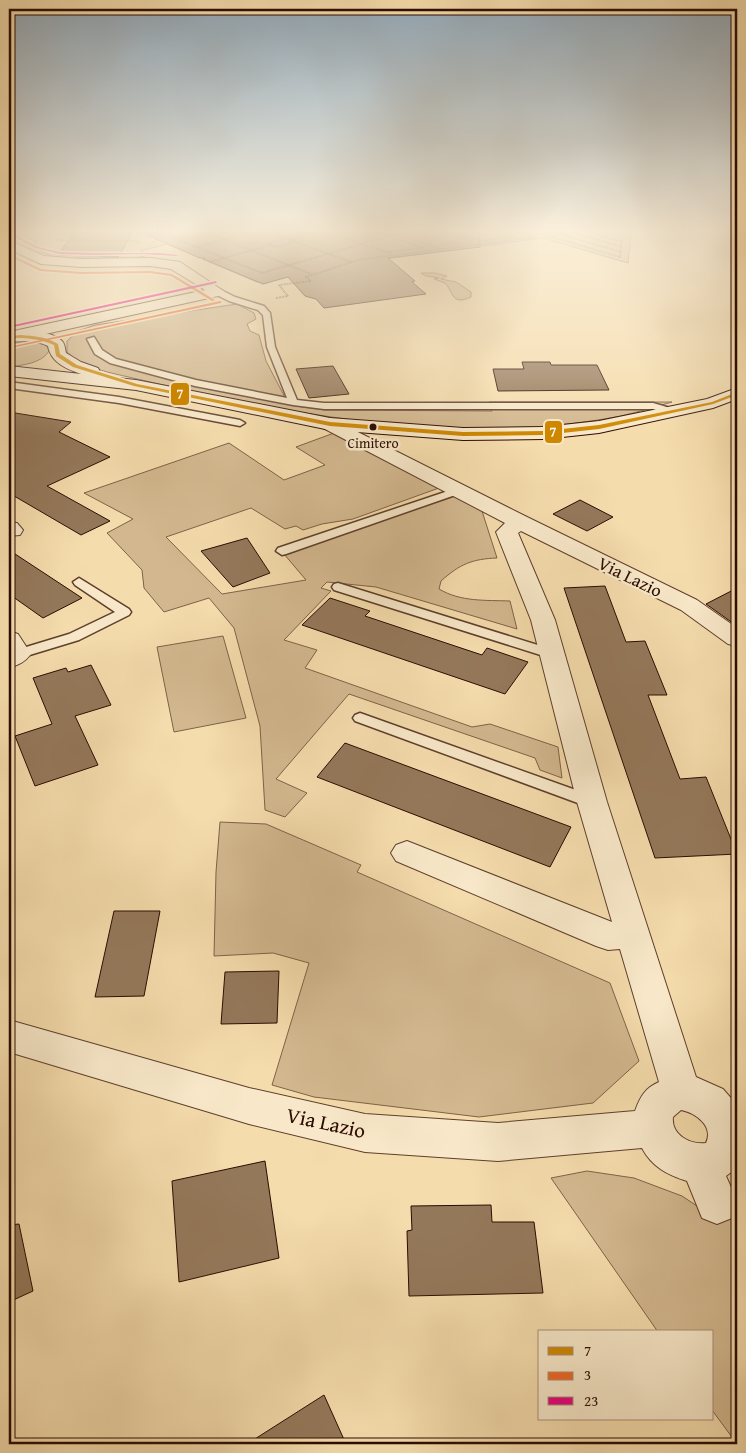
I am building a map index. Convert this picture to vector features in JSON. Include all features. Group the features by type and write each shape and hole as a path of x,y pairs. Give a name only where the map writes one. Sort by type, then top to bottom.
{"street":[{"path":"9,337 181,300"},
{"path":"9,370 34,366 54,356 64,335 74,329 132,310"},
{"path":"9,337 38,337 49,340 57,347 58,355 75,366 136,385"},
{"path":"9,370 136,385 330,424 463,434 544,433 599,427 714,403 737,393"},
{"name":"Via Lazio","path":"330,424 457,491 689,606 737,639"},
{"path":"519,522 507,532 543,620 592,802 681,1092"},
{"path":"407,852 608,936 632,934"},
{"name":"Via Lazio","path":"9,1036 249,1106 365,1133 498,1142 654,1128"},
{"path":"681,1092 704,1098 732,1126 721,1156 712,1162 688,1163 676,1158 658,1140 652,1117 661,1099 670,1094 681,1092"},
{"path":"700,1164 717,1203"}],"lane":[{"path":"235,300 261,308 267,315 271,347 293,402"},
{"path":"91,340 98,352 114,361 195,383 293,402 324,406 653,406 674,412"},
{"path":"9,385 110,399 240,423"},
{"path":"282,551 457,491"},
{"path":"12,651 74,637 124,612 79,582"},
{"path":"338,587 552,654"},
{"path":"360,718 592,802"}],"shaded area":[{"path":"237,304 254,313 256,319 247,324 250,331 259,335 266,361 289,405 325,410 492,411 489,402 672,402 621,416 556,425 492,429 427,427 362,421 234,400 107,372 81,362 67,352 67,341 78,331 95,325"},
{"path":"26,339 46,344 49,351 36,361 9,367 9,340"},
{"path":"334,433 439,488 353,519 322,524 303,530 296,526 285,529 251,508 166,537 222,594 306,580 284,554 453,495 482,511 497,558 473,561 454,570 441,581 439,589 465,598 510,601 517,629 376,587 327,582 321,588 331,591 284,640 317,650 305,668 472,727 490,724 558,747 562,778 540,770 535,758 349,694 276,779 307,793 285,817 265,810 260,726 234,628 209,598 164,612 144,588 142,570 107,533 133,519 84,493 229,443 284,480 325,465 296,447"},
{"path":"223,636 246,718 174,732 157,647"},
{"path":"220,822 266,824 361,865 357,872 610,983 639,1061 593,1103 479,1117 314,1097 272,1085 309,963 273,953 214,956 216,872"},
{"path":"587,1171 634,1178 682,1196 709,1214 737,1210 737,1444 714,1413 714,1330 657,1330 551,1178"}],"building":[{"path":"317,300 384,300 324,308"},
{"path":"522,362 550,362 551,365 597,365 609,390 498,391 493,369 524,369"},
{"path":"333,366 349,394 309,398 296,369"},
{"path":"9,412 71,422 59,432 110,457 47,486 110,521 81,535 9,493"},
{"path":"580,500 613,517 587,531 553,514"},
{"path":"247,538 270,573 233,587 201,551"},
{"path":"9,550 82,598 43,618 9,594"},
{"path":"605,586 626,642 645,641 667,695 648,695 680,779 706,777 737,854 655,858 564,588"},
{"path":"737,588 737,626 706,604"},
{"path":"330,598 370,611 365,616 482,655 487,648 528,662 505,694 302,625"},
{"path":"91,665 111,705 75,716 98,765 35,786 15,736 52,724 33,678 66,668 68,672"},
{"path":"345,743 571,827 550,867 317,777"},
{"path":"114,911 160,911 144,996 95,997"},
{"path":"279,971 277,1023 221,1024 225,972"},
{"path":"265,1161 279,1258 179,1282 172,1181"},
{"path":"491,1205 492,1222 534,1222 543,1293 409,1296 407,1231 412,1230 411,1206"},
{"path":"19,1224 33,1291 9,1302 9,1225"},
{"path":"324,1395 346,1444 247,1444"}],"transit line":[{"name":"23","path":"9,327 134,300"},
{"name":"3","path":"11,347 220,302"},
{"name":"7","path":"9,337 45,339 56,344 58,355 75,366 136,385 330,424 463,434 544,433 599,427 713,403 737,393"}],"place":[{"name":"Cimitero","path":"373,427"}]}
